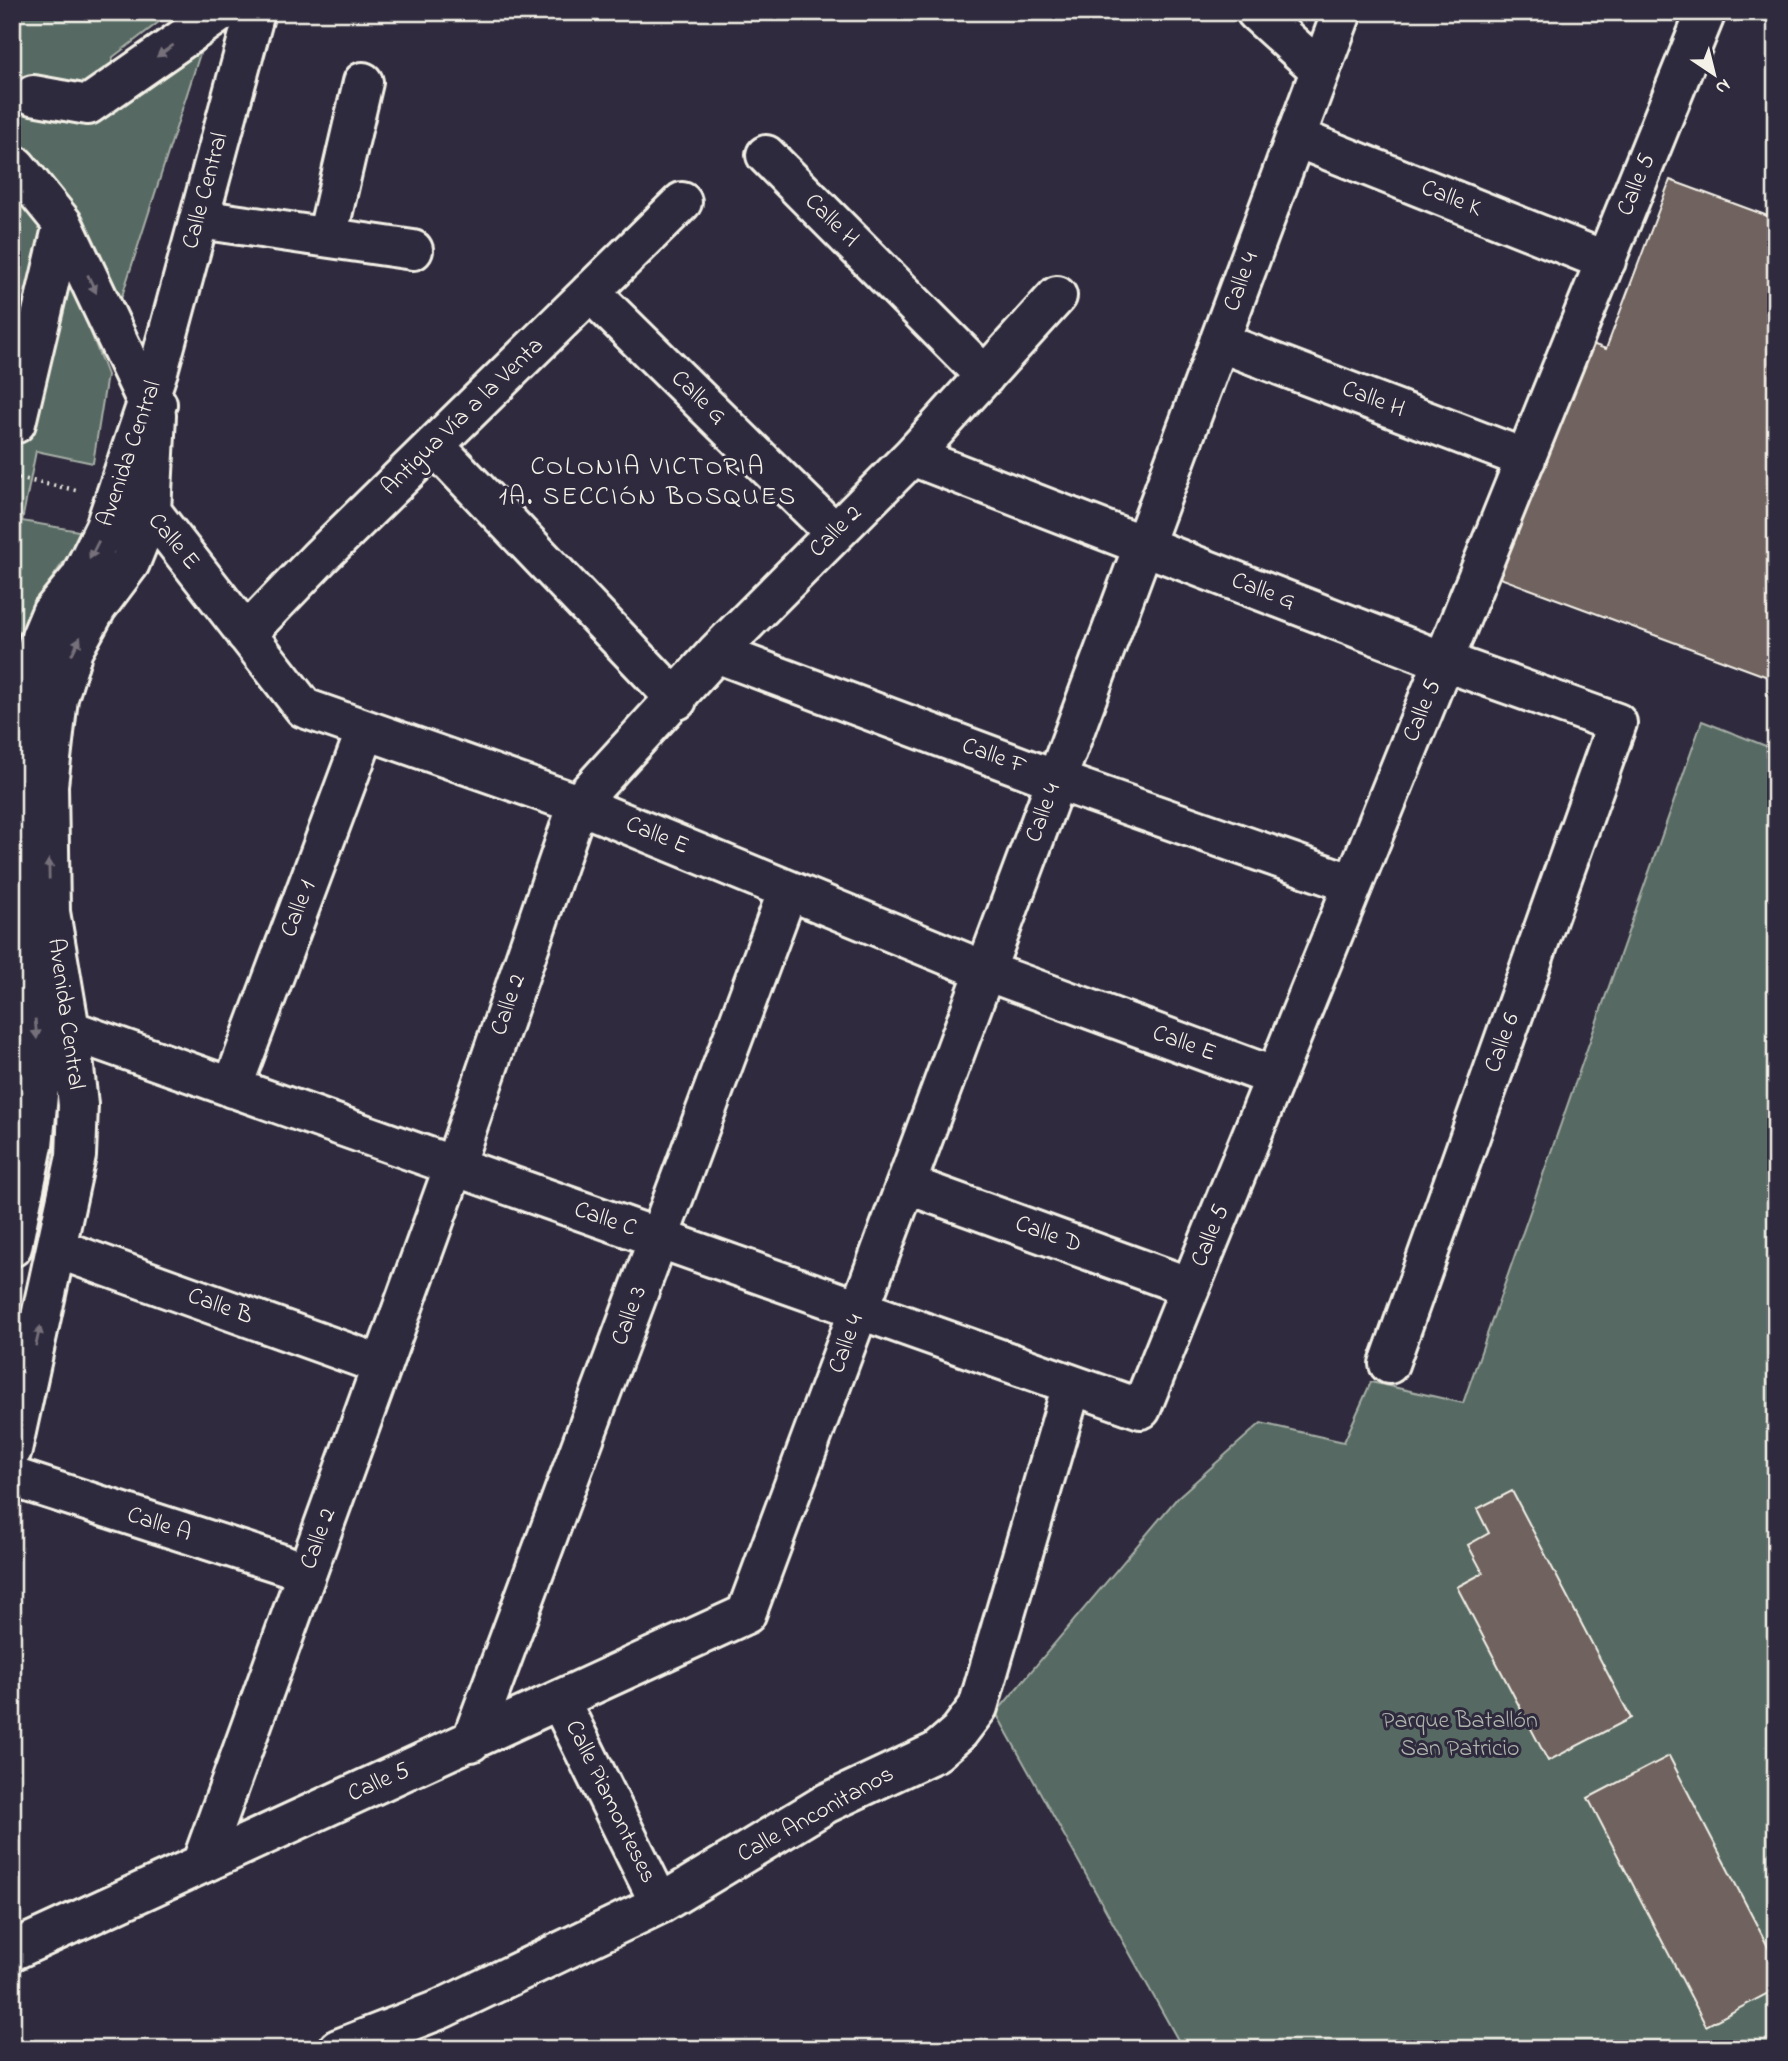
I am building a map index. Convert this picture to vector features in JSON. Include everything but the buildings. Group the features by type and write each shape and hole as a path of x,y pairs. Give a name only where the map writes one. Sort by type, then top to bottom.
{"street":[{"path":"33,95 88,105 221,12"},
{"name":"Calle Central","path":"154,392 254,12"},
{"path":"1256,12 1320,70"},
{"name":"Calle 4","path":"746,1614 1342,12"},
{"name":"Calle 5","path":"1141,1409 1706,12"},
{"path":"327,237 363,82"},
{"name":"Calle K","path":"1296,137 1606,261"},
{"name":"Calle H","path":"766,155 985,376"},
{"path":"16,166 63,224 154,392"},
{"name":"Antigua Vía a la Venta","path":"246,634 682,202"},
{"path":"199,219 413,250"},
{"path":"16,423 63,224"},
{"name":"Calle G","path":"590,292 835,533"},
{"name":"Calle 2","path":"202,1862 454,1166 578,804 677,700 716,653 912,456 1057,296"},
{"name":"Calle H","path":"1219,342 1526,459"},
{"name":"Avenida Central","path":"12,1247 33,1146 40,1075 21,819 28,698 38,644 51,613 80,578 105,527 154,392"},
{"name":"Avenida Central","path":"12,1450 58,1249 76,1156 78,1105 70,1030 50,912 48,785 58,698 73,650 96,607 130,564 152,511 154,392"},
{"path":"434,445 677,700"},
{"name":"Calle G","path":"912,456 1443,661 1617,723"},
{"name":"Calle E","path":"115,498 152,511 304,708 578,804 986,971 1275,1077"},
{"name":"Calle F","path":"716,653 1056,780 1353,884"},
{"name":"Calle 6","path":"1389,1364 1617,723"},
{"name":"Calle 1","path":"232,1088 366,730"},
{"name":"Calle 3","path":"471,1742 788,890"},
{"name":"Calle C","path":"70,1030 1141,1409"},
{"name":"Calle D","path":"906,1184 1190,1287"},
{"name":"Calle B","path":"58,1249 382,1365"},
{"name":"Calle Anconitanos","path":"338,2049 441,2009 660,1903 827,1803 936,1752 959,1732 978,1707 1072,1385"},
{"name":"Calle A","path":"12,1477 307,1572"},
{"name":"Calle 5","path":"12,1951 746,1614"},
{"name":"Calle Piamonteses","path":"560,1701 660,1903"}],"path":[{"path":"12,477 115,498"}],"green space":[{"path":"12,12 172,12 113,57 102,116 205,38 121,299 83,216 71,280 107,375 93,463 36,451 22,521 84,532 42,593 19,639 12,681"},
{"name":"Parque Batallón San Patricio","path":"1702,721 1776,750 1776,2049 1183,2049 996,1713 1178,1497 1261,1423 1344,1442 1371,1382 1463,1403"}],"district":[{"name":"COLONIA VICTORIA 1A. SECCIÓN BOSQUES","path":"648,483"}]}
